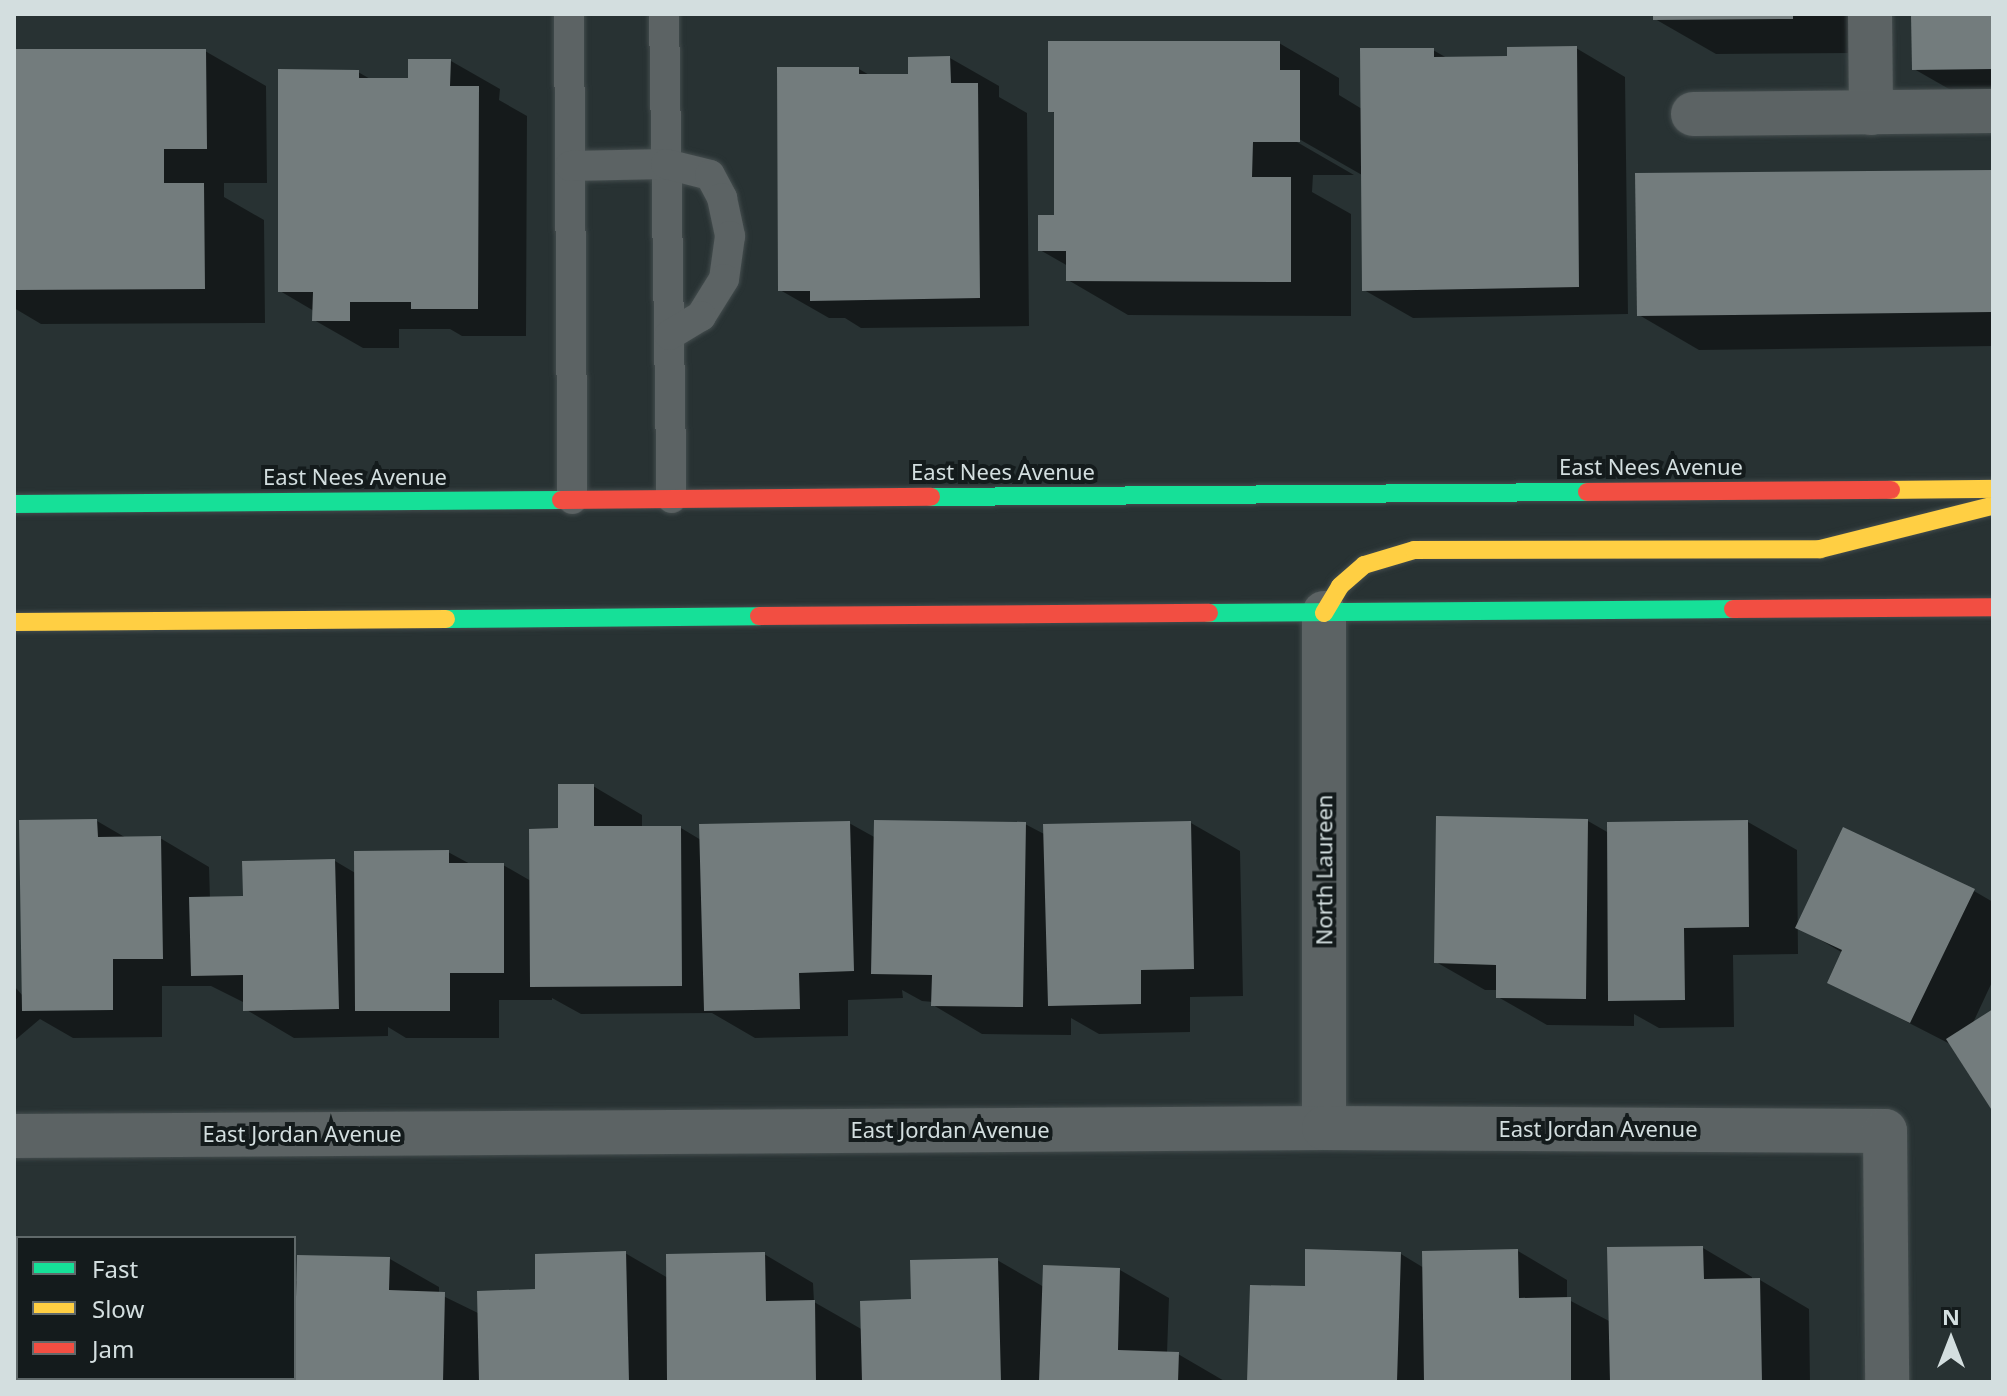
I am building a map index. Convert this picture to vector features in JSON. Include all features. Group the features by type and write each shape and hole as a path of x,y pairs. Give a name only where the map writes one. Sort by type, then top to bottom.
{"main road":[{"name":"East Nees Avenue","path":"14,504 1993,489"},
{"path":"1324,613 1340,586 1364,565 1414,550 1820,549 1993,505"},
{"path":"14,622 1993,607"}],"street":[{"path":"1870,14 1871,113"},
{"path":"1693,114 1993,111"},
{"name":"North Laureen","path":"1324,613 1324,1128"},
{"name":"East Jordan Avenue","path":"14,1136 1324,1128 1885,1131 1887,1382"}],"lane":[{"path":"569,14 572,499"},
{"path":"664,14 672,498"},
{"path":"570,166 666,164 710,175 722,198 730,236 724,279 701,316 669,335"}],"building":[{"path":"1653,14 1793,14 1793,19 1653,20"},
{"path":"1911,14 1993,14 1993,69 1912,70"},
{"path":"1048,41 1280,41 1280,70 1300,70 1300,142 1253,142 1252,177 1291,177 1291,282 1066,281 1066,251 1038,251 1038,215 1054,215 1054,112 1048,112"},
{"path":"1577,46 1579,287 1362,291 1360,48 1434,48 1434,57 1507,56 1507,47"},
{"path":"14,49 206,49 207,149 164,149 164,183 204,183 205,289 14,290"},
{"path":"950,56 951,83 978,83 980,298 810,301 810,291 778,291 777,67 859,67 859,74 908,74 908,57"},
{"path":"408,59 451,59 450,86 479,86 478,309 411,309 411,302 350,302 350,321 312,321 313,292 278,292 278,69 359,70 359,78 408,78"},
{"path":"1993,170 1993,312 1637,316 1635,173"},
{"path":"558,784 594,784 594,826 681,826 682,986 530,987 529,829 558,828"},
{"path":"1436,816 1588,819 1586,999 1496,998 1496,965 1434,963"},
{"path":"97,819 98,837 161,836 163,959 113,959 113,1010 22,1011 19,820"},
{"path":"874,820 1026,822 1023,1007 931,1006 932,975 871,974"},
{"path":"1748,820 1749,927 1684,928 1685,1000 1608,1001 1607,822"},
{"path":"850,821 854,971 799,973 800,1009 704,1011 699,824"},
{"path":"1191,821 1194,969 1141,970 1141,1004 1048,1006 1043,824"},
{"path":"1843,827 1975,889 1910,1023 1827,983 1842,950 1795,928"},
{"path":"449,850 449,863 504,863 504,973 450,973 450,1011 355,1011 354,851"},
{"path":"335,859 339,1009 243,1011 243,975 191,976 189,897 243,896 242,861"},
{"path":"1993,1009 1993,1112 1946,1039"},
{"path":"1703,1246 1704,1279 1760,1278 1762,1382 1610,1382 1607,1247"},
{"path":"1305,1249 1401,1252 1397,1382 1247,1382 1250,1285 1305,1286"},
{"path":"1518,1249 1519,1298 1571,1297 1571,1382 1424,1382 1422,1251"},
{"path":"626,1251 629,1382 479,1382 477,1291 535,1289 535,1254"},
{"path":"765,1252 766,1301 815,1300 816,1382 667,1382 666,1254"},
{"path":"297,1255 390,1257 389,1290 445,1292 443,1382 294,1382"},
{"path":"998,1258 1001,1382 862,1382 860,1301 911,1299 910,1260"},
{"path":"1043,1265 1120,1268 1118,1350 1179,1352 1178,1382 1039,1382"},
{"path":"132,1380 265,1380 265,1382"}],"traffic: fast":[{"path":"931,497 1587,492"},
{"path":"14,504 561,500"},
{"path":"1209,613 1733,609"},
{"path":"446,619 759,616"}],"traffic: slow":[{"path":"1891,490 1993,489"},
{"path":"1324,613 1340,586 1364,565 1414,550 1820,549 1991,506"},
{"path":"14,622 446,619"}],"traffic: jam":[{"path":"1587,492 1891,490"},
{"path":"561,500 931,497"},
{"path":"1733,609 1993,607"},
{"path":"759,616 1209,613"}]}
